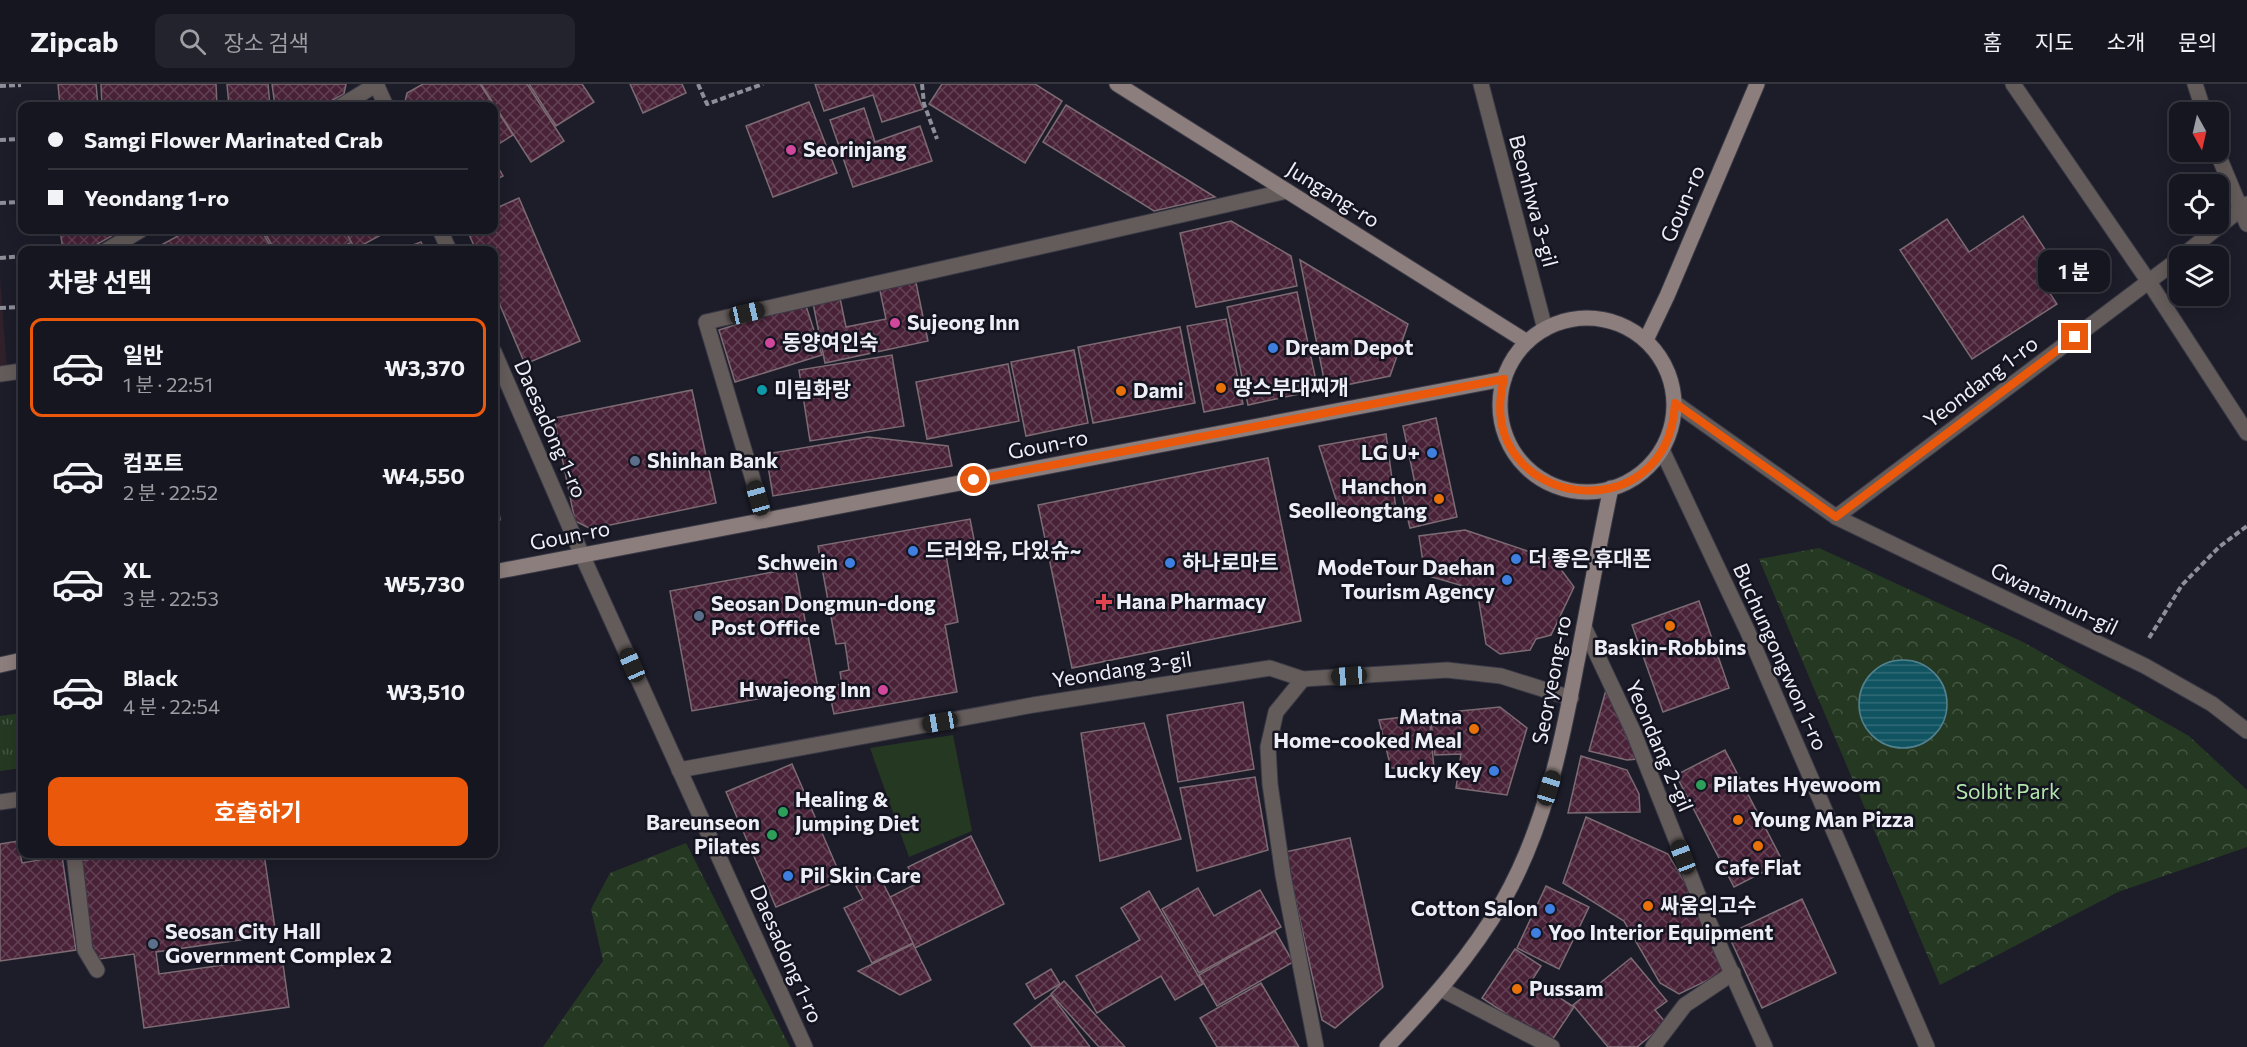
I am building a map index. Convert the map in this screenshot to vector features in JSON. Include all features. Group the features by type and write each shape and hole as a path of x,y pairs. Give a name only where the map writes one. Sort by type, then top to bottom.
{"street":[{"path":"348,102 377,84 384,102"},
{"name":"Jungang-ro","path":"1117,84 1527,342"},
{"name":"Beonhwa 3-gil","path":"1480,84 1545,329"},
{"name":"Goun-ro","path":"1646,340 1757,84"},
{"path":"2013,84 2149,282 2247,433"},
{"path":"2194,84 2200,102"},
{"path":"2222,162 2244,206 2247,224"},
{"path":"765,520 706,322 1287,191"},
{"name":"Yeondang 1-ro","path":"2195,246 2244,206"},
{"path":"113,246 134,234"},
{"name":"Yeondang 1-ro","path":"1836,517 2169,266"},
{"path":"1598,318 1623,325 1646,340 1658,353 1667,369 1675,403 1672,427 1662,450 1640,474 1626,483 1587,492 1563,489 1541,478 1528,468 1513,450 1503,427 1500,404 1504,379 1513,359 1527,342 1545,329 1570,320 1598,318"},
{"name":"Daesadong 1-ro","path":"498,361 582,555 805,1047"},
{"path":"0,374 18,372"},
{"name":"Goun-ro","path":"498,571 1504,379"},
{"name":"Gwanamun-gil","path":"1675,403 1836,517 2134,662 2212,704 2247,731"},
{"name":"Buchungongwon 1-ro","path":"1662,450 1747,630 1927,1047"},
{"name":"Seoryeong-ro","path":"1387,1047 1441,988 1484,932 1521,865 1558,759 1611,488"},
{"name":"Yeondang 2-gil","path":"1584,627 1633,731 1708,920 1765,1047"},
{"path":"0,664 18,661"},
{"name":"Yeondang 3-gil","path":"679,770 1021,707 1270,668 1303,679 1447,670 1501,676 1571,698"},
{"path":"1303,679 1276,712 1268,747 1270,784 1283,875 1316,1047"},
{"path":"0,802 18,800"},
{"path":"74,858 85,950 97,970"},
{"path":"1659,1044 1685,1005 1733,973"},
{"path":"1441,988 1552,1047"}],"path":[{"path":"698,84 707,104 763,84"},
{"path":"922,84 924,104 938,140"},
{"path":"0,86 21,85"},
{"path":"0,140 18,139"},
{"path":"0,203 18,202"},
{"path":"0,258 18,256"},
{"path":"0,308 18,307"},
{"path":"2134,662 2182,585 2219,547 2247,526"}],"shaded area":[{"path":"0,278 7,369 0,369"}],"green space":[{"name":"Solbit Park","path":"1819,548 2023,642 2189,736 2247,790 2247,847 2118,892 1940,985 1759,559"},
{"path":"18,714 18,769 0,771 0,716"},
{"path":"953,735 972,831 909,857 870,748"},
{"path":"686,843 790,1047 543,1047 603,961 591,909 610,873"}],"water":[{"path":"1903,660 1928,667 1940,679 1947,704 1940,729 1928,741 1903,748 1878,741 1866,729 1859,704 1866,679 1878,667"}],"building":[{"path":"58,84 96,84 98,102 60,102"},
{"path":"101,84 216,84 217,102 102,102"},
{"path":"227,84 268,84 270,102 229,102"},
{"path":"272,84 346,84 344,94 329,102 274,102"},
{"path":"423,84 480,84 492,102 405,102 407,93"},
{"path":"481,84 527,84 564,141 531,162 498,111 498,102 493,102"},
{"path":"529,84 582,84 594,102 556,126"},
{"path":"630,84 682,84 686,93 643,113"},
{"path":"815,84 914,84 923,109 882,122 873,95 824,111"},
{"path":"942,84 1035,84 1062,101 1025,163 929,104"},
{"name":"Seorinjang","path":"809,102 837,173 773,197 746,126"},
{"path":"1066,105 1215,197 1154,211 1043,142"},
{"path":"864,108 875,142 920,126 932,161 853,187 830,120"},
{"path":"498,112 513,135 498,144"},
{"path":"498,167 503,176 498,179"},
{"path":"519,198 580,341 525,364 498,300 498,246 474,246 469,234 498,234 498,207"},
{"path":"2023,216 2058,269 2041,280 2057,304 1972,359 1900,250 1947,219 1969,252"},
{"path":"1231,221 1291,256 1297,286 1196,307 1180,233"},
{"path":"61,234 115,234 94,246 62,246"},
{"path":"182,234 263,234 271,246 159,246"},
{"path":"265,234 347,234 352,242 344,246 273,246"},
{"path":"347,234 383,234 361,246 353,246"},
{"path":"421,242 423,246 410,246"},
{"path":"1300,260 1408,324 1390,376 1326,389"},
{"name":"Sujeong Inn","path":"915,278 928,341 825,363 813,303 840,298 846,327 886,319 879,286"},
{"name":"Dream Depot","path":"1297,292 1318,390 1248,405 1227,307"},
{"name":"동양여인숙","path":"805,303 822,355 735,382 719,330"},
{"path":"1226,319 1243,404 1204,412 1187,326"},
{"path":"1180,327 1195,403 1093,423 1078,347"},
{"path":"1074,350 1088,423 1026,436 1011,362"},
{"path":"892,355 904,426 810,441 799,370"},
{"path":"1008,364 1019,421 927,439 916,382"},
{"name":"Shinhan Bank","path":"692,390 716,503 591,529 575,521 554,418"},
{"path":"1436,418 1457,517 1410,528 1402,495 1417,493 1403,426"},
{"path":"1386,434 1396,509 1339,509 1319,446"},
{"path":"868,437 948,446 952,466 773,496 766,454"},
{"path":"1268,458 1301,621 1072,668 1038,505"},
{"path":"970,519 976,550 946,555 958,622 945,625 957,692 834,714 828,687 842,684 840,672 849,670 845,643 836,644 818,546"},
{"path":"1465,530 1554,560 1574,587 1551,635 1536,639 1530,650 1500,654 1486,644 1477,590 1425,575 1419,536"},
{"path":"795,568 818,688 692,711 670,591"},
{"path":"1699,601 1729,688 1663,712 1632,625"},
{"path":"1606,690 1637,759 1627,760 1589,751"},
{"path":"1243,702 1254,769 1178,782 1167,715"},
{"path":"1500,707 1527,728 1507,795 1456,788 1461,754 1435,755 1430,714"},
{"path":"1429,714 1434,768 1391,768 1379,720"},
{"path":"1144,723 1181,839 1100,861 1081,733"},
{"path":"1725,750 1783,862 1734,887 1676,775"},
{"path":"1581,756 1627,770 1639,794 1640,812 1568,813"},
{"path":"792,764 842,879 776,907 726,792"},
{"path":"1255,777 1268,850 1197,871 1180,788"},
{"name":"싸움의고수","path":"1586,817 1668,854 1690,891 1727,971 1679,994 1660,983 1624,921 1563,883"},
{"path":"971,836 1004,904 915,948 890,897 916,884 908,867"},
{"path":"1350,838 1383,987 1335,1028 1322,1020 1285,852"},
{"path":"18,841 18,858 21,858 22,863 62,858 76,950 0,961 0,844"},
{"name":"Seosan City Hall Government Complex 2","path":"99,858 265,858 276,935 156,952 159,974 282,957 289,1007 144,1028 134,954 92,960 78,861"},
{"path":"879,875 913,943 872,963 844,908 863,899 856,886"},
{"path":"1546,886 1589,907 1559,969 1517,948"},
{"path":"1198,888 1214,916 1260,890 1281,927 1199,973 1162,909"},
{"path":"1149,891 1203,984 1175,1000 1161,976 1097,1013 1076,976 1140,940 1121,908"},
{"path":"1802,899 1836,973 1762,1008 1728,934"},
{"path":"1275,931 1293,962 1217,1006 1199,975"},
{"path":"913,944 931,980 900,995 858,971"},
{"name":"Pussam","path":"1515,949 1541,966 1532,980 1574,1007 1550,1043 1482,998"},
{"path":"1631,958 1667,1001 1655,1010 1666,1023 1637,1047 1608,1047 1573,1005"},
{"path":"1051,969 1060,984 1035,999 1026,984"},
{"path":"1064,981 1125,1047 1099,1047 1051,994"},
{"path":"1261,983 1299,1047 1217,1047 1200,1018"},
{"path":"1051,995 1090,1047 1032,1047 1014,1024"}],"place":[{"name":"Seorinjang","path":"791,150"},
{"name":"Sujeong Inn","path":"895,323"},
{"name":"동양여인숙","path":"770,343"},
{"name":"Dream Depot","path":"1273,348"},
{"name":"땅스부대찌개","path":"1221,388"},
{"name":"미림화랑","path":"762,390"},
{"name":"Dami","path":"1121,391"},
{"name":"LG U+","path":"1432,453"},
{"name":"Shinhan Bank","path":"635,461"},
{"name":"Hanchon Seolleongtang","path":"1439,499"},
{"name":"드러와유, 다있슈~","path":"913,551"},
{"name":"더 좋은 휴대폰","path":"1516,559"},
{"name":"Schwein","path":"850,563"},
{"name":"하나로마트","path":"1170,563"},
{"name":"ModeTour Daehan Tourism Agency","path":"1507,580"},
{"name":"Hana Pharmacy","path":"1104,602"},
{"name":"Seosan Dongmun-dong Post Office","path":"699,616"},
{"name":"Baskin-Robbins","path":"1670,626"},
{"name":"Hwajeong Inn","path":"883,690"},
{"name":"Matna Home-cooked Meal","path":"1474,729"},
{"name":"Lucky Key","path":"1494,771"},
{"name":"Pilates Hyewoom","path":"1701,785"},
{"name":"Healing & Jumping Diet","path":"783,812"},
{"name":"Young Man Pizza","path":"1738,820"},
{"name":"Bareunseon Pilates","path":"772,835"},
{"name":"Cafe Flat","path":"1758,846"},
{"name":"Pil Skin Care","path":"788,876"},
{"name":"싸움의고수","path":"1648,906"},
{"name":"Cotton Salon","path":"1550,909"},
{"name":"Yoo Interior Equipment","path":"1536,933"},
{"name":"Seosan City Hall Government Complex 2","path":"153,944"},
{"name":"Pussam","path":"1517,989"}],"route":[{"path":"974,480 1504,379 1500,411 1505,436 1517,456 1528,468 1555,486 1579,492 1595,491 1626,483 1640,474 1662,450 1674,420 1675,403 1836,517 2075,337"}]}
